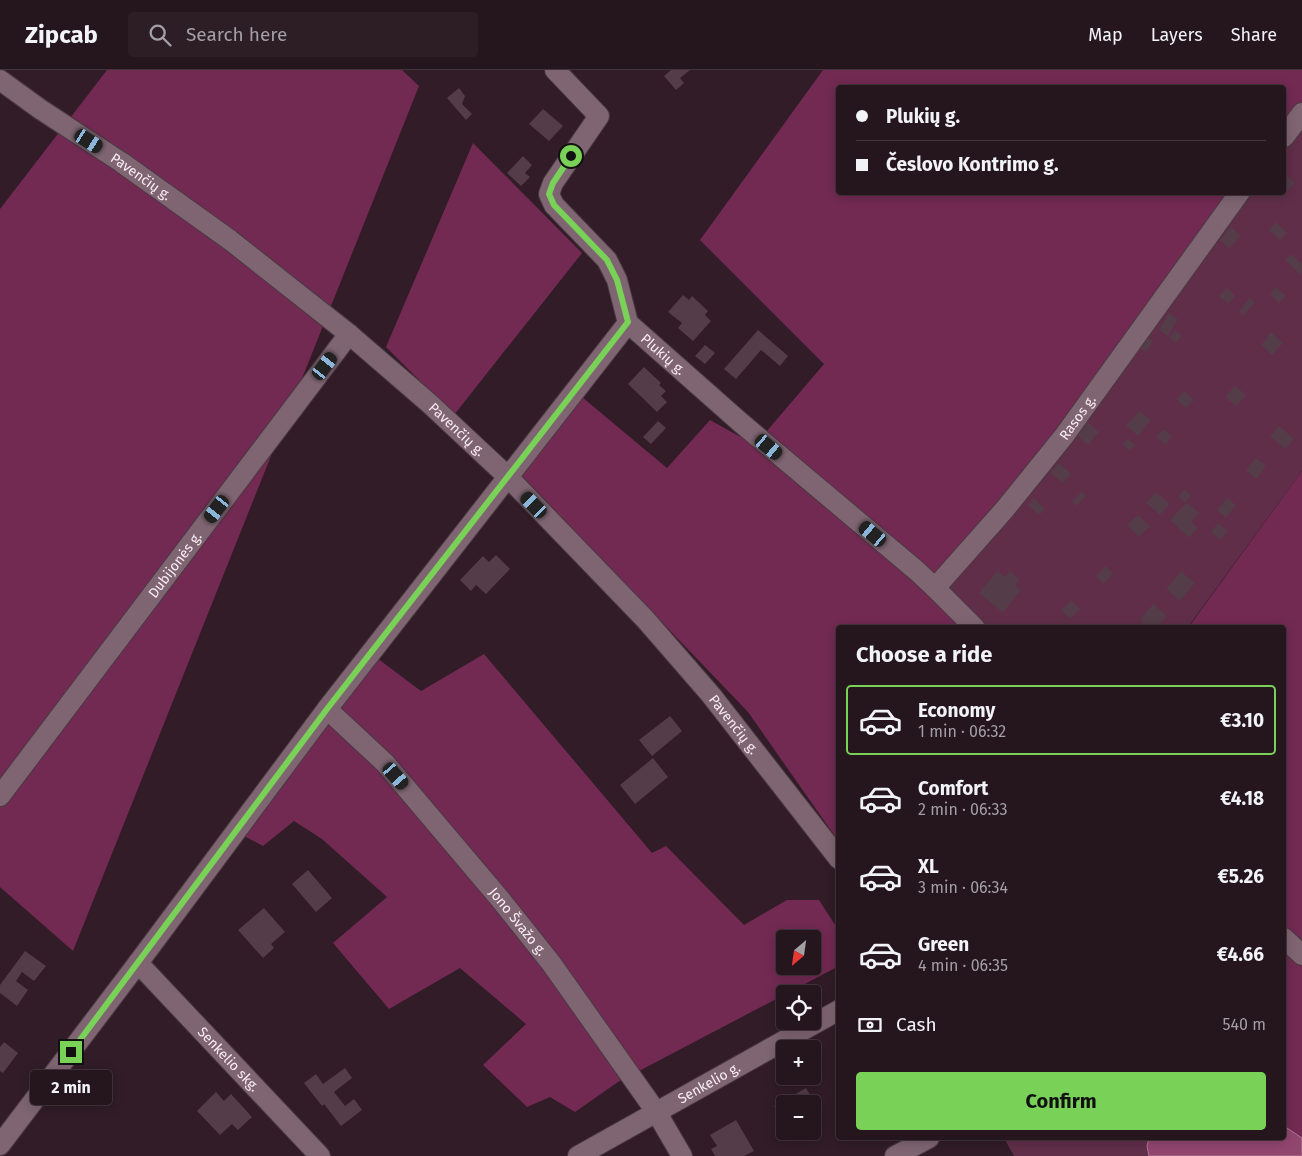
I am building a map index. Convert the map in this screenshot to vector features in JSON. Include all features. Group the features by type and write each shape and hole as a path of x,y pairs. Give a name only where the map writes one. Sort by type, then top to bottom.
{"street":[{"name":"Plukių g.","path":"555,70 599,116 553,183 549,194 554,205 607,260 617,280 628,322 740,422 935,588"},
{"name":"Pavenčių g.","path":"0,80 40,109 121,162 230,240 349,334 430,404 507,476 645,618 711,695 836,855"},
{"path":"1286,134 1302,113"},
{"name":"Rasos g.","path":"935,588 1005,509 1064,436 1238,195"},
{"path":"0,1145 327,709 628,322"},
{"name":"Dubijonės g.","path":"0,796 349,334"},
{"path":"935,588 971,625"},
{"name":"Jono Švažo g.","path":"327,709 385,763 551,963 657,1113 682,1156"},
{"path":"1286,940 1302,955"},
{"name":"Senkelio skg.","path":"138,963 320,1156"},
{"name":"Senkelio g.","path":"578,1156 836,1012"},
{"path":"895,1156 925,1140"}],"shaded area":[{"path":"107,70 402,70 419,86 73,951 0,887 0,209"},
{"path":"823,70 1302,70 1302,109 1286,130 1286,85 836,85 836,195 1238,195 1172,286 940,579 966,625 836,625 836,838 748,712 521,475 582,397 667,468 710,420 755,445 824,364 700,240"},
{"path":"1302,109 1302,471 1189,625 966,625 940,579 1237,195 1286,195 1286,130"},
{"path":"473,143 582,253 454,415 386,347"},
{"path":"1302,471 1302,1138 1286,1127 1286,625 1190,625"},
{"path":"484,654 652,853 666,846 744,925 787,900 819,900 836,926 836,968 803,985 776,985 776,999 618,1082 575,1112 550,1097 527,1107 483,1065 526,1024 460,968 389,1009 333,943 387,897 322,839 294,821 263,846 242,835 377,658 421,691"},
{"path":"1286,1127 1302,1138 1302,1156 1149,1156 1147,1146 1148,1140 1286,1140"},
{"path":"1005,1140 1148,1140 1147,1146 1149,1156 1014,1156"}],"building":[{"path":"671,70 690,70 680,78 684,83 676,90 664,76"},
{"path":"459,88 465,96 462,104 472,114 466,120 447,98"},
{"path":"543,109 563,126 549,141 529,124"},
{"path":"523,156 532,165 525,173 530,177 521,186 507,173"},
{"path":"1286,175 1295,183 1286,192"},
{"path":"1276,222 1287,233 1280,240 1269,230"},
{"path":"1231,227 1241,236 1229,248 1220,240"},
{"path":"1291,254 1302,264 1301,275 1285,260"},
{"path":"1276,287 1286,296 1279,303 1270,294"},
{"path":"1227,288 1235,296 1228,304 1219,296"},
{"path":"683,295 689,300 692,296 708,311 705,315 711,321 693,341 678,328 682,323 668,312"},
{"path":"1250,298 1255,303 1243,315 1239,311"},
{"path":"1169,313 1178,319 1168,336 1159,330"},
{"path":"758,330 788,356 780,366 761,350 736,379 724,369"},
{"path":"1175,331 1182,336 1176,343 1169,338"},
{"path":"1271,332 1283,343 1272,355 1261,345"},
{"path":"1146,336 1153,341 1146,352 1139,347"},
{"path":"705,345 715,353 705,364 695,356"},
{"path":"644,367 661,383 659,385 666,391 661,396 667,402 657,412 628,384"},
{"path":"1235,386 1246,395 1236,406 1225,397"},
{"path":"1184,391 1194,400 1186,408 1177,400"},
{"path":"1139,411 1151,420 1138,436 1126,426"},
{"path":"1084,419 1099,432 1088,445 1073,432"},
{"path":"658,421 666,428 651,444 643,437"},
{"path":"1279,426 1294,439 1285,449 1270,436"},
{"path":"1163,429 1172,436 1165,445 1156,437"},
{"path":"1128,439 1135,445 1130,451 1122,444"},
{"path":"1255,458 1266,465 1257,479 1246,471"},
{"path":"1059,463 1071,474 1063,483 1050,473"},
{"path":"1184,489 1191,495 1186,502 1199,513 1191,522 1198,528 1189,538 1170,520 1186,503 1178,497"},
{"path":"1082,491 1086,496 1077,506 1072,502"},
{"path":"1156,492 1170,504 1160,515 1146,503"},
{"path":"1034,498 1045,509 1039,515 1028,505"},
{"path":"1227,498 1236,505 1226,518 1217,510"},
{"path":"1138,515 1150,526 1139,537 1127,525"},
{"path":"1218,523 1228,531 1220,540 1211,532"},
{"path":"496,555 510,569 486,594 476,585 471,591 460,580 483,556 489,562"},
{"path":"1105,566 1113,573 1104,584 1096,577"},
{"path":"997,571 1005,577 1010,571 1019,579 1015,585 1021,590 1003,613 979,593"},
{"path":"1181,571 1195,583 1180,601 1166,589"},
{"path":"1072,600 1080,609 1070,619 1061,610"},
{"path":"1153,604 1167,616 1160,625 1141,625 1143,621 1140,619"},
{"path":"670,716 682,731 652,756 639,740"},
{"path":"653,758 668,777 635,804 620,785"},
{"path":"308,870 332,898 316,912 292,884"},
{"path":"264,908 285,932 271,944 274,948 263,958 238,930"},
{"path":"25,951 46,966 34,981 22,972 16,981 28,990 17,1006 0,993 0,985"},
{"path":"4,1042 18,1053 3,1073 0,1071 0,1047"},
{"path":"345,1068 352,1078 334,1092 345,1106 354,1099 362,1110 341,1126 304,1083 316,1074 323,1084"},
{"path":"806,1088 810,1095 794,1095"},
{"path":"216,1092 224,1101 231,1094 252,1117 238,1130 232,1124 220,1135 197,1111"},
{"path":"736,1120 754,1151 744,1156 715,1156 711,1149 717,1146 710,1135"}],"route":[{"path":"71,1052 327,709 628,322 617,280 607,260 554,205 549,194 553,183 571,156"}]}
